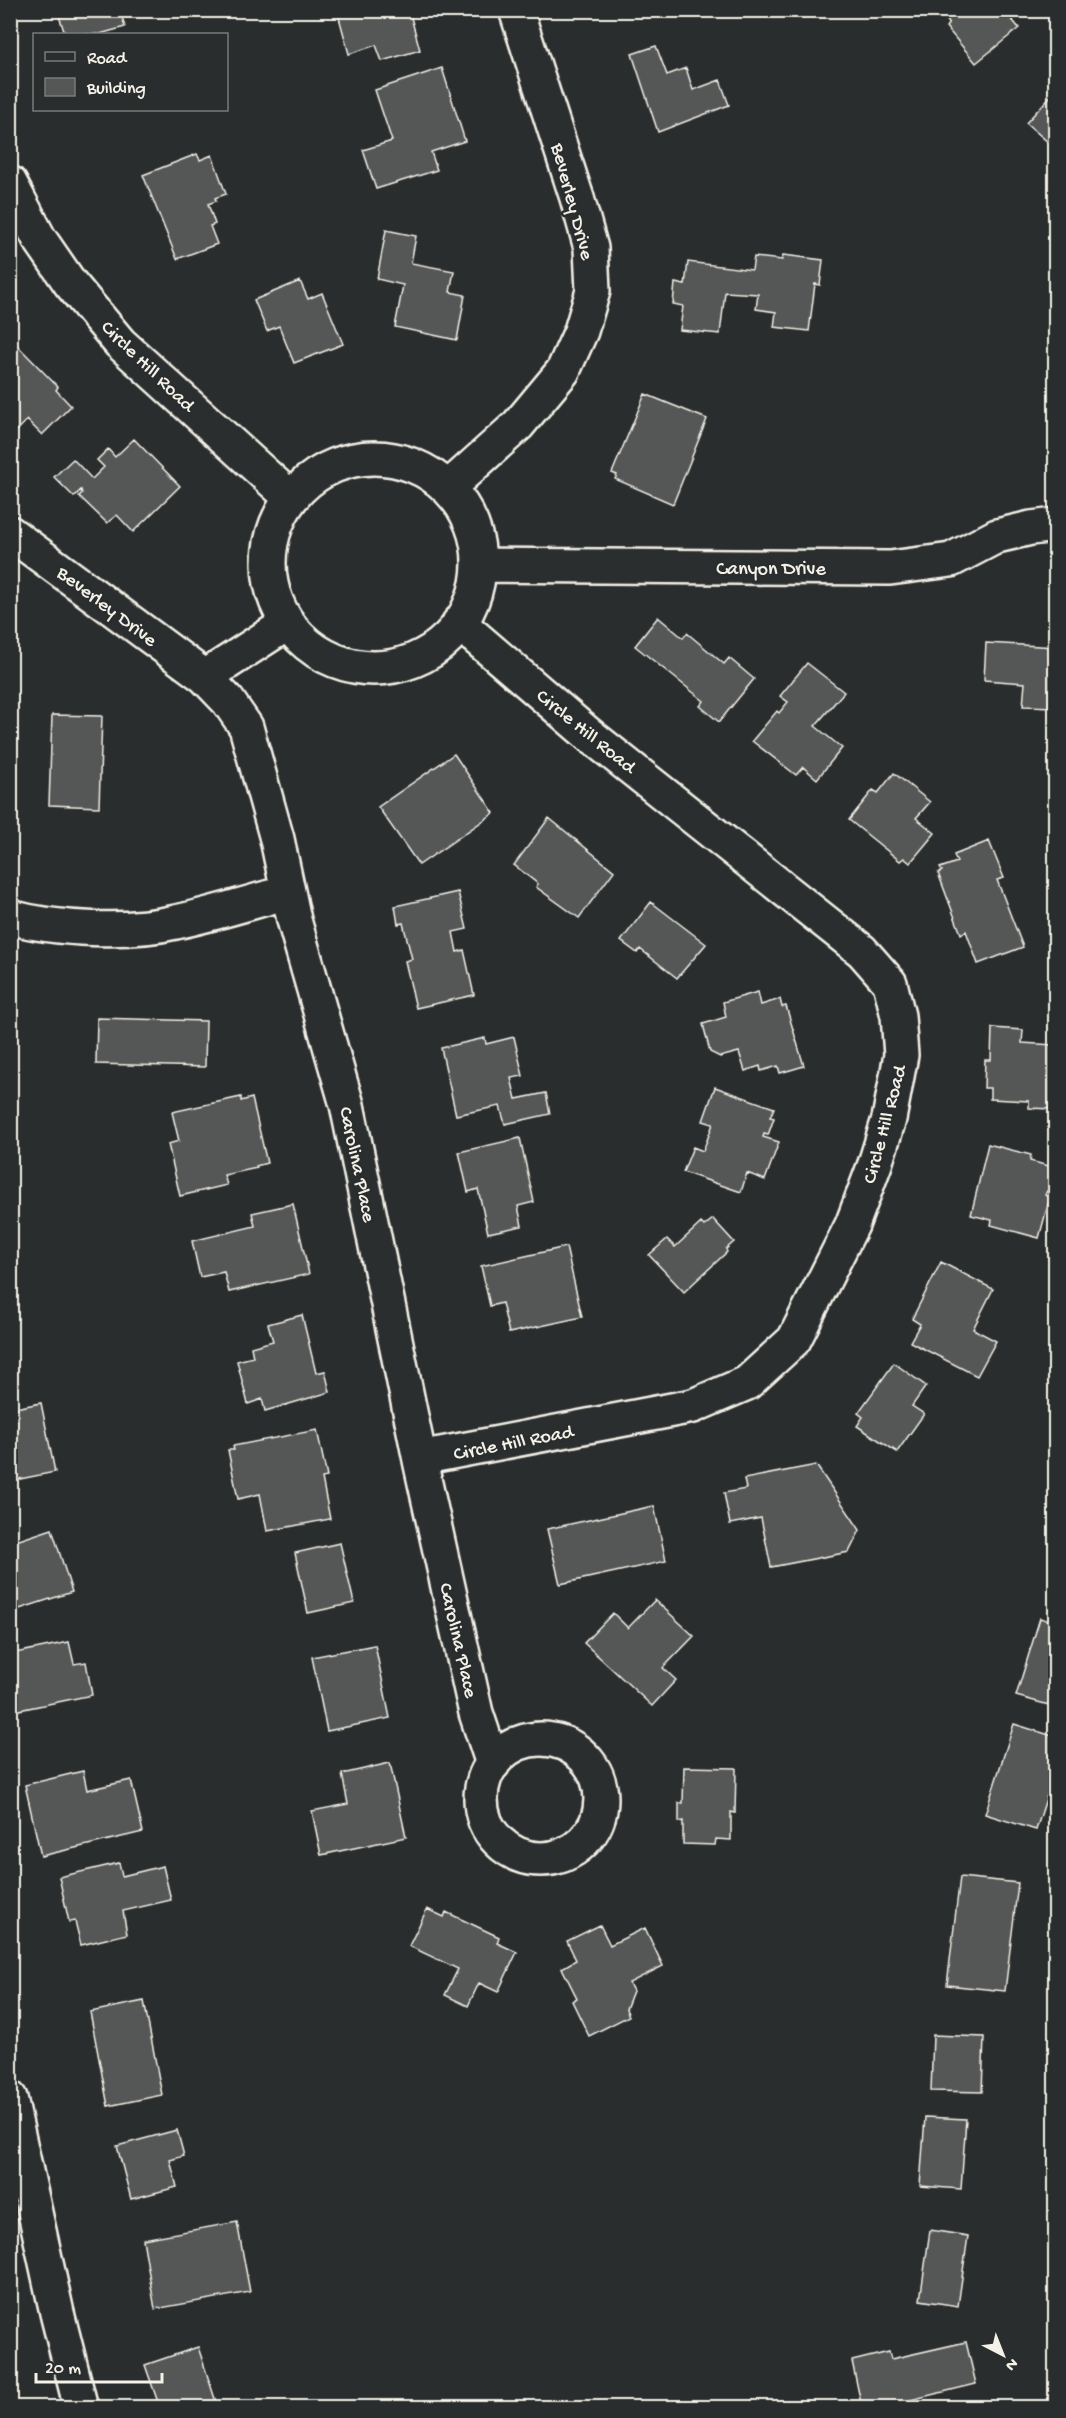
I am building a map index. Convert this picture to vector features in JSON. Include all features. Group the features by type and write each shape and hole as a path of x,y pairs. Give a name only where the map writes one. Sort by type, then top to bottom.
{"street":[{"name":"Beverley Drive","path":"448,488 518,425 563,371 581,331 592,291 591,248 516,10"},
{"name":"Circle Hill Road","path":"10,183 39,238 70,283 120,344 291,498"},
{"path":"384,458 420,468 448,488 474,526 480,565 476,590 459,624 444,641 421,656 392,666 367,667 327,656 311,646 288,623 274,592 269,558 272,538 291,498 324,471 342,462 362,459 384,458"},
{"name":"Canyon Drive","path":"480,565 890,568 951,560 997,536 1056,525"},
{"name":"Beverley Drive","path":"10,533 205,677"},
{"path":"205,677 288,623"},
{"name":"Circle Hill Road","path":"420,1458 693,1406 747,1383 794,1340 852,1225 889,1119 901,1054 898,1016 890,983 862,951 587,733 459,624"},
{"name":"Carolina Place","path":"205,677 228,701 246,727 277,839 294,920 347,1106 474,1704 494,1764"},
{"path":"10,917 32,923 126,929 174,923 288,892"},
{"path":"10,2098 57,2313 81,2408"}],"building":[{"path":"57,10 120,10 125,27 104,33 65,33"},
{"path":"337,10 409,10 420,50 382,61 376,45 349,54"},
{"path":"939,10 1004,10 1019,28 976,63 946,27 949,23"},
{"path":"656,46 667,75 686,68 693,90 720,80 729,105 658,132 632,54"},
{"path":"442,68 465,141 431,152 437,170 376,189 363,150 392,141 375,90"},
{"path":"1056,90 1056,149 1026,123"},
{"path":"197,154 200,160 212,155 226,194 215,198 216,201 208,204 215,224 210,226 217,244 177,259 143,175"},
{"path":"386,230 416,236 411,263 454,271 450,292 465,295 457,340 395,327 403,285 377,279"},
{"path":"783,255 823,260 820,285 815,284 809,331 774,327 776,312 756,309 758,294 725,292 720,334 680,330 683,306 673,304 675,283 685,285 688,262 752,270 754,257 782,260"},
{"path":"300,281 308,299 322,293 343,344 294,363 279,326 267,331 254,300"},
{"path":"10,338 58,387 56,390 71,406 42,435 27,420 13,435 10,433"},
{"path":"645,394 707,419 673,504 615,479 617,475 612,473"},
{"path":"134,439 180,486 133,532 117,515 107,523 79,496 82,493 81,490 74,497 54,477 73,459 92,479 104,467 97,460 108,449 115,457"},
{"path":"658,617 683,638 687,633 724,664 729,658 754,679 719,722 700,706 704,701 635,646"},
{"path":"986,643 1056,647 1056,707 1023,706 1025,683 984,680"},
{"path":"807,663 844,692 815,726 842,748 817,779 803,767 796,775 752,741 777,711 779,713 788,702 780,696"},
{"path":"52,715 102,716 99,807 49,805"},
{"path":"454,754 494,813 419,865 378,807"},
{"path":"894,773 930,802 916,818 935,833 910,863 904,858 900,861 849,820 873,790 878,793"},
{"path":"549,818 614,871 579,918 536,887 538,884 514,865"},
{"path":"989,841 1004,878 997,880 1023,947 978,964 966,931 961,934 938,873 942,871 940,868 957,862 954,855"},
{"path":"458,892 467,929 453,932 457,952 464,950 474,995 416,1008 405,961 412,959 403,923 398,924 395,906"},
{"path":"651,902 706,944 677,978 640,949 637,953 621,941"},
{"path":"758,992 761,1005 780,999 782,1007 786,1006 804,1066 780,1073 778,1066 761,1071 760,1066 745,1071 739,1052 720,1057 710,1052 703,1024 726,1017 723,1002"},
{"path":"97,1018 206,1021 205,1067 96,1064"},
{"path":"992,1028 1023,1030 1022,1043 1054,1045 1056,1034 1056,1114 1051,1114 1051,1109 1029,1108 1029,1101 990,1099 990,1088 984,1088 985,1060 991,1060"},
{"path":"514,1037 523,1076 511,1078 516,1099 546,1093 550,1114 505,1124 500,1106 456,1115 441,1048 485,1038 486,1044"},
{"path":"715,1087 774,1108 770,1117 774,1118 768,1135 764,1134 763,1137 779,1142 765,1180 747,1173 741,1192 683,1172 693,1147 703,1151 713,1124 703,1121"},
{"path":"241,1097 241,1101 252,1098 267,1163 256,1166 257,1168 224,1175 227,1185 180,1196 168,1144 179,1141 172,1112"},
{"path":"520,1138 534,1202 518,1206 522,1226 488,1233 478,1189 468,1192 459,1152"},
{"path":"988,1144 1031,1155 1030,1161 1056,1168 1050,1192 1047,1191 1045,1195 1050,1197 1039,1238 991,1225 992,1220 971,1215"},
{"path":"293,1204 309,1274 229,1292 224,1272 200,1277 192,1241 255,1226 252,1213"},
{"path":"713,1219 734,1242 726,1249 727,1252 684,1292 649,1255 667,1239 675,1247 701,1223 704,1226"},
{"path":"566,1247 582,1317 509,1333 502,1303 490,1306 481,1266"},
{"path":"941,1262 993,1289 973,1329 996,1341 977,1376 910,1342 920,1324 912,1319"},
{"path":"302,1315 316,1373 325,1371 330,1392 265,1411 262,1399 248,1404 237,1361 253,1357 251,1347 273,1341 268,1324"},
{"path":"894,1363 926,1386 912,1406 924,1414 897,1452 857,1426 863,1417 858,1413"},
{"path":"41,1403 55,1472 10,1481 10,1409"},
{"path":"317,1430 327,1477 322,1478 330,1519 267,1531 260,1494 238,1499 228,1450 234,1450 233,1446"},
{"path":"816,1465 860,1530 849,1552 771,1567 761,1518 730,1524 724,1493 746,1489 744,1479"},
{"path":"654,1506 666,1561 560,1584 547,1529"},
{"path":"52,1529 72,1592 10,1612 10,1543"},
{"path":"340,1543 354,1603 308,1613 295,1553"},
{"path":"655,1600 694,1636 663,1668 676,1680 652,1706 584,1643 613,1613 628,1628"},
{"path":"1040,1618 1056,1623 1056,1707 1016,1696"},
{"path":"69,1642 74,1664 86,1662 92,1695 14,1711 10,1691 10,1654"},
{"path":"375,1645 390,1718 327,1731 312,1657"},
{"path":"1014,1724 1056,1737 1056,1768 1036,1830 985,1814"},
{"path":"390,1763 406,1837 321,1855 312,1811 348,1804 342,1774"},
{"path":"684,1767 736,1768 735,1813 731,1812 731,1840 716,1839 715,1845 683,1844 683,1821 679,1822 679,1803 683,1803"},
{"path":"83,1771 87,1790 131,1780 143,1832 41,1856 25,1785"},
{"path":"119,1863 122,1876 163,1866 171,1900 123,1911 127,1934 81,1945 75,1921 69,1922 59,1877"},
{"path":"960,1877 1018,1883 1005,1991 947,1985"},
{"path":"427,1909 444,1917 446,1912 499,1937 497,1943 517,1952 498,1992 479,1983 468,2006 445,1995 458,1969 409,1946"},
{"path":"600,1925 610,1945 645,1928 663,1966 629,1983 633,1991 626,2009 629,2016 589,2036 572,2001 577,1998 562,1968 576,1960 567,1941"},
{"path":"144,2001 162,2095 108,2106 90,2012"},
{"path":"933,2035 984,2037 982,2092 931,2091"},
{"path":"925,2117 966,2119 961,2189 920,2186"},
{"path":"177,2130 184,2156 170,2160 177,2187 131,2199 117,2146"},
{"path":"237,2222 250,2292 155,2309 143,2239"},
{"path":"930,2230 968,2236 958,2306 920,2300"},
{"path":"966,2342 976,2384 902,2402 903,2407 900,2408 862,2408 852,2361 889,2352 891,2359"},
{"path":"198,2347 218,2408 160,2408 145,2365"}]}
